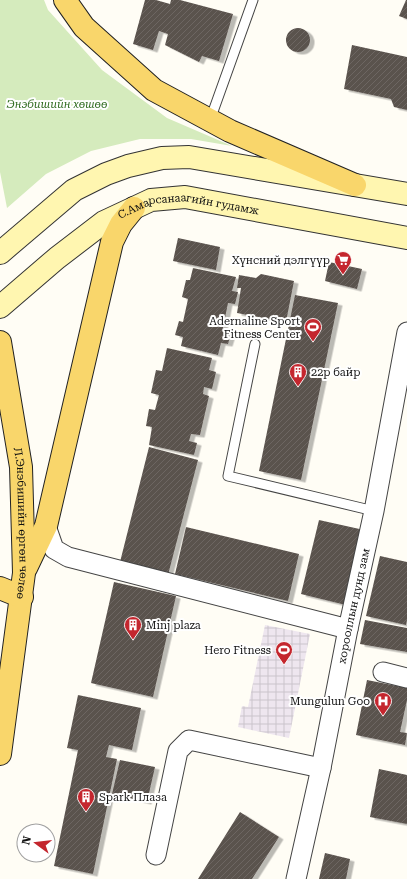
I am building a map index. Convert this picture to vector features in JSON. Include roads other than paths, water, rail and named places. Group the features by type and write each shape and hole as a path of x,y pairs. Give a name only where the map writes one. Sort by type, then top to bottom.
{"main road":[{"path":"65,0 84,27 154,90 230,131 355,185"},
{"path":"0,253 74,190 106,174 128,166 162,158 189,157 407,194"},
{"name":"С.Амарсанаагийн гудамж","path":"0,307 57,258 104,222 151,200 186,197 407,238"},
{"path":"24,573 46,526 112,242 121,224 134,208"},
{"name":"Л.Энэбишийн өргөн чөлөө","path":"0,342 22,467 24,573 0,754"},
{"path":"0,588 22,597"}],"street":[{"name":"хорооллын дунд зам","path":"296,879 321,768 348,629 374,511 407,332"},
{"path":"46,526 54,549 68,557 348,629"},
{"path":"384,672 407,678"},
{"path":"156,855 178,751 189,740 321,768"}],"lane":[{"path":"210,120 253,0"},
{"path":"256,344 228,476 374,511"}],"place":[{"name":"Хүнсний дэлгүүр","path":"343,275"},
{"name":"Adernaline Sport Fitness Center","path":"313,342"},
{"name":"22р байр","path":"298,387"},
{"name":"Minj plaza","path":"133,640"},
{"name":"Hero Fitness","path":"284,665"},
{"name":"Mungulun Goo","path":"383,716"},
{"name":"Spark Плаза","path":"86,812"}],"park label":[{"name":"Энэбишийн хөшөө","path":"57,104"}]}
